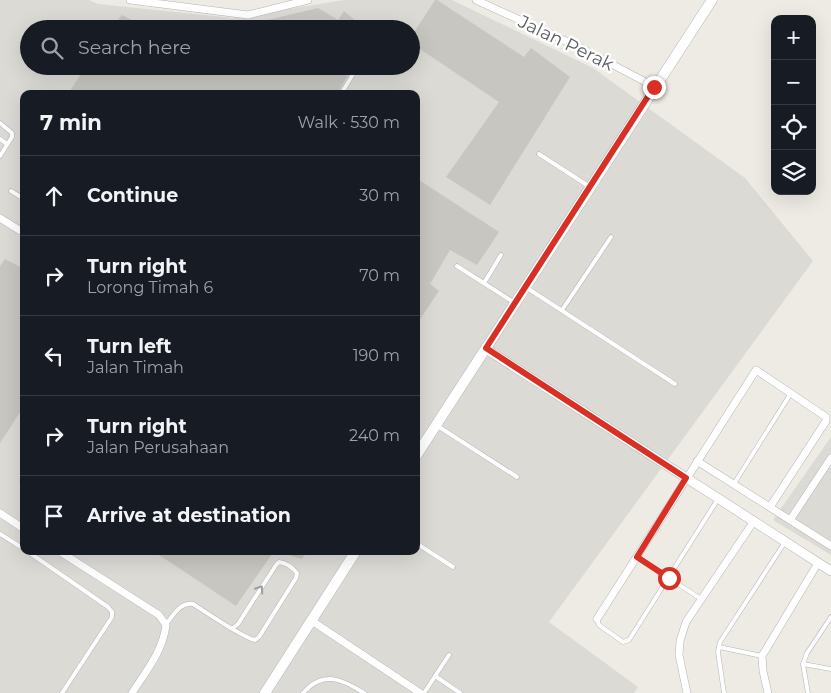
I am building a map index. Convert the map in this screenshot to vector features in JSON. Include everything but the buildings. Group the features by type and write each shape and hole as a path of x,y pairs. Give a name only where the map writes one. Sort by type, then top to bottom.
{"main road":[{"path":"420,450 712,0"},
{"path":"265,693 353,555"}],"street":[{"path":"130,0 248,15 308,0"},
{"path":"198,0 198,9"},
{"name":"Jalan Perak","path":"476,0 583,49 654,87"},
{"path":"0,218 20,230"},
{"path":"486,348 831,571"},
{"path":"597,619 756,370 826,417 826,421 770,507"},
{"path":"790,520 831,458"},
{"path":"697,461 830,544"},
{"path":"0,513 20,526"},
{"path":"687,693 679,655 680,641 686,622 754,521"},
{"path":"65,555 159,615 166,625 164,639 157,654 132,693"},
{"path":"768,693 762,656 818,563"},
{"path":"312,621 422,693"}],"lane":[{"path":"343,90 353,75"},
{"path":"0,123 12,133 12,137 0,156"},
{"path":"0,140 8,144"},
{"path":"538,154 590,187"},
{"path":"12,191 20,196"},
{"path":"562,310 611,236"},
{"path":"484,283 501,255"},
{"path":"457,266 515,303"},
{"path":"525,287 675,384"},
{"path":"734,484 791,393"},
{"path":"436,425 517,477"},
{"path":"597,619 599,625 623,642 629,640 718,499"},
{"path":"0,534 20,546"},
{"path":"724,693 720,642 785,542"},
{"path":"420,546 453,567"},
{"path":"33,555 108,607 112,612 112,617 62,693"},
{"path":"637,557 701,599"},
{"path":"166,625 182,606 188,603 193,604 232,628 250,639 255,640 259,637 296,578 297,573 284,563 279,562 238,624 232,628"},
{"path":"808,693 803,664 807,653 831,617"},
{"path":"719,647 762,656"},
{"path":"422,693 450,655"},
{"path":"803,664 831,669"},
{"path":"435,676 460,693"},
{"path":"303,693 316,682 329,678 342,680 364,693"}],"shaded area":[{"path":"0,0 89,0 98,4 233,18 344,0 452,0 593,68 745,178 813,261 549,622 638,687 634,693 0,693"},
{"path":"831,437 831,555 773,520"}],"route":[{"path":"654,87 486,348 686,478 637,557 669,578"}]}
